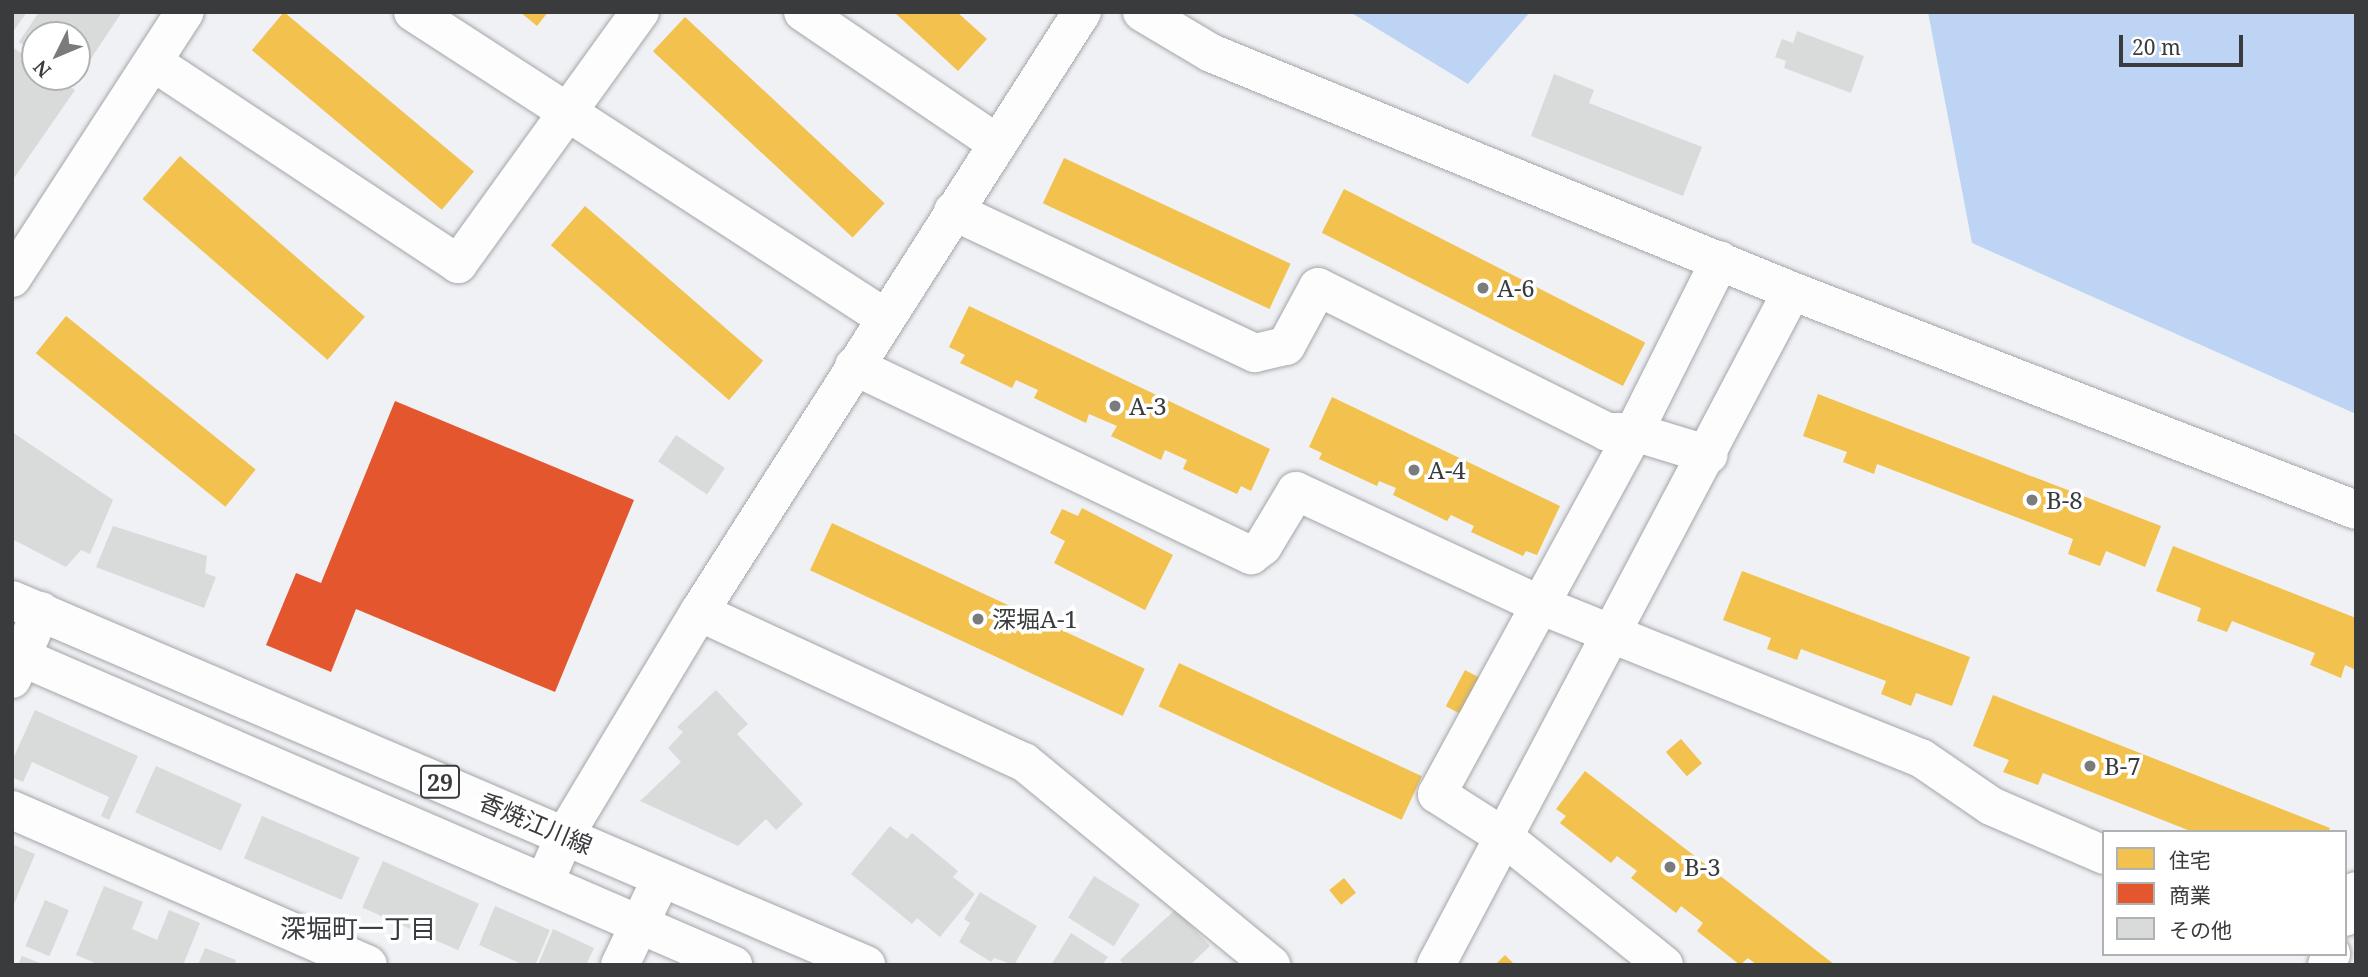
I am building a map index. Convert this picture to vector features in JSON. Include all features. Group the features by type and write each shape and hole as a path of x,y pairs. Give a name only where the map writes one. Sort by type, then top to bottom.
{"street":[{"path":"12,278 185,12"},
{"path":"413,12 884,317"},
{"path":"153,62 458,264 640,12"},
{"path":"803,12 998,144"},
{"path":"545,881 565,835 699,612 884,317 1082,12"},
{"path":"1142,12 1211,53 1792,291 2356,510"},
{"path":"953,211 1255,353 1286,346 1318,287 1607,432 1634,432 1709,454"},
{"path":"1664,965 1501,835 1437,794 1634,432 1720,260"},
{"path":"1436,965 1501,835 1709,454 1792,291"},
{"path":"854,366 1251,555 1263,546 1296,491 1610,635 1921,758 1991,806 2102,854"},
{"path":"15,663 27,606"},
{"name":"香焼江川線","path":"27,606 866,965"},
{"path":"699,612 1024,762 1271,965"},
{"name":"香焼江川線","path":"15,663 545,881 733,965"},
{"path":"12,810 368,965"},
{"path":"620,965 661,879"},
{"path":"2347,913 2356,891"}],"shaded area":[{"path":"1350,12 1530,12 1468,84"},
{"path":"1928,12 2356,12 2356,414 1972,243"}],"building: 住宅":[{"path":"284,12 474,171 442,210 252,50"},
{"path":"520,12 548,12 537,26"},
{"path":"894,12 957,12 987,39 958,71"},
{"path":"685,17 885,203 853,238 653,51"},
{"path":"180,156 365,317 328,360 143,199"},
{"path":"1064,158 1291,264 1269,309 1043,203"},
{"name":"A-6","path":"1344,189 1645,342 1623,386 1322,233"},
{"path":"585,206 763,361 729,400 551,245"},
{"name":"A-3","path":"969,306 1270,449 1251,491 1241,486 1237,494 1183,469 1187,460 1165,450 1161,460 1111,436 1117,426 1089,414 1086,423 1034,398 1038,390 1016,380 1012,388 960,363 965,355 949,347"},
{"path":"66,316 256,470 225,507 36,353"},
{"name":"B-8","path":"1818,394 2161,526 2145,567 2106,551 2100,566 2068,554 2073,539 1877,464 1874,474 1843,462 1847,452 1803,436"},
{"name":"A-4","path":"1332,397 1560,506 1537,555 1526,551 1523,556 1471,532 1474,526 1451,515 1447,521 1393,495 1396,488 1379,481 1377,486 1319,459 1322,453 1309,447"},
{"path":"1082,508 1173,555 1145,610 1054,563 1065,541 1050,533 1062,509 1078,516"},
{"name":"深堀A-1","path":"832,523 1145,669 1123,716 810,570"},
{"path":"2173,546 2356,618 2356,670 2345,665 2341,678 2310,665 2315,653 2232,621 2227,632 2197,621 2201,608 2156,591"},
{"path":"1742,571 1970,657 1952,706 1916,693 1911,706 1881,694 1886,681 1801,649 1797,660 1767,649 1771,638 1723,620"},
{"path":"1179,663 1422,776 1402,820 1159,707"},
{"path":"1465,670 1484,680 1464,716 1446,706"},
{"name":"B-7","path":"1993,695 2330,828 2188,830 2043,773 2038,785 2003,772 2009,760 1973,746"},
{"path":"1681,739 1702,763 1687,776 1666,752"},
{"name":"B-3","path":"1585,771 1835,965 1757,965 1748,958 1740,965 1697,931 1703,923 1681,906 1676,913 1631,878 1637,871 1617,856 1611,863 1560,823 1566,816 1556,809"},
{"path":"1344,878 1356,893 1341,905 1329,890"},
{"path":"1505,955 1515,965 1495,965"}],"building: 商業":[{"path":"395,401 634,500 555,692 356,609 331,672 266,645 296,573 321,583"}],"building: その他":[{"path":"12,12 27,12 12,33"},
{"path":"39,12 122,12 91,58 91,21 33,21"},
{"path":"1797,31 1864,56 1851,93 1784,68 1786,61 1775,57 1782,39 1793,43"},
{"path":"12,47 21,53 21,91 74,91 12,181"},
{"path":"1554,74 1594,90 1589,103 1702,147 1683,196 1531,136"},
{"path":"12,432 113,500 90,554 81,550 66,567 12,539"},
{"path":"676,435 725,468 707,495 658,462"},
{"path":"113,526 207,556 205,573 216,577 204,608 96,567"},
{"path":"716,690 748,724 737,734 803,804 776,830 766,819 738,846 640,801 681,762 668,748 683,732 677,727"},
{"path":"35,710 138,756 109,820 101,816 109,797 32,762 23,782 12,777 12,761"},
{"path":"156,766 242,804 221,851 135,813"},
{"path":"262,816 360,857 342,900 244,858"},
{"path":"890,826 907,839 912,833 958,871 953,877 975,894 940,937 917,918 912,924 851,874"},
{"path":"12,844 35,854 12,909"},
{"path":"383,861 479,904 458,950 362,908"},
{"path":"1094,876 1140,905 1114,946 1068,918"},
{"path":"104,886 143,902 132,929 157,940 169,910 200,923 183,965 100,965 76,955"},
{"path":"980,892 1037,926 1014,965 994,958 991,962 959,942 970,923 964,919"},
{"path":"45,900 69,910 49,956 25,946"},
{"path":"495,906 550,930 535,965 524,965 479,945"},
{"path":"1176,909 1210,946 1190,965 1124,965 1120,960"},
{"path":"553,929 594,948 586,965 538,965"},
{"path":"1071,933 1108,957 1102,965 1051,965"},
{"path":"205,948 236,960 234,965 198,965"},
{"path":"22,956 45,965 18,965"}],"place":[{"name":"A-6","path":"1483,288"},
{"name":"A-3","path":"1115,406"},
{"name":"A-4","path":"1414,470"},
{"name":"B-8","path":"2032,500"},
{"name":"深堀A-1","path":"978,619"},
{"name":"B-7","path":"2090,766"},
{"name":"B-3","path":"1670,867"}],"district":[{"name":"深堀町一丁目","path":"358,929"}]}
